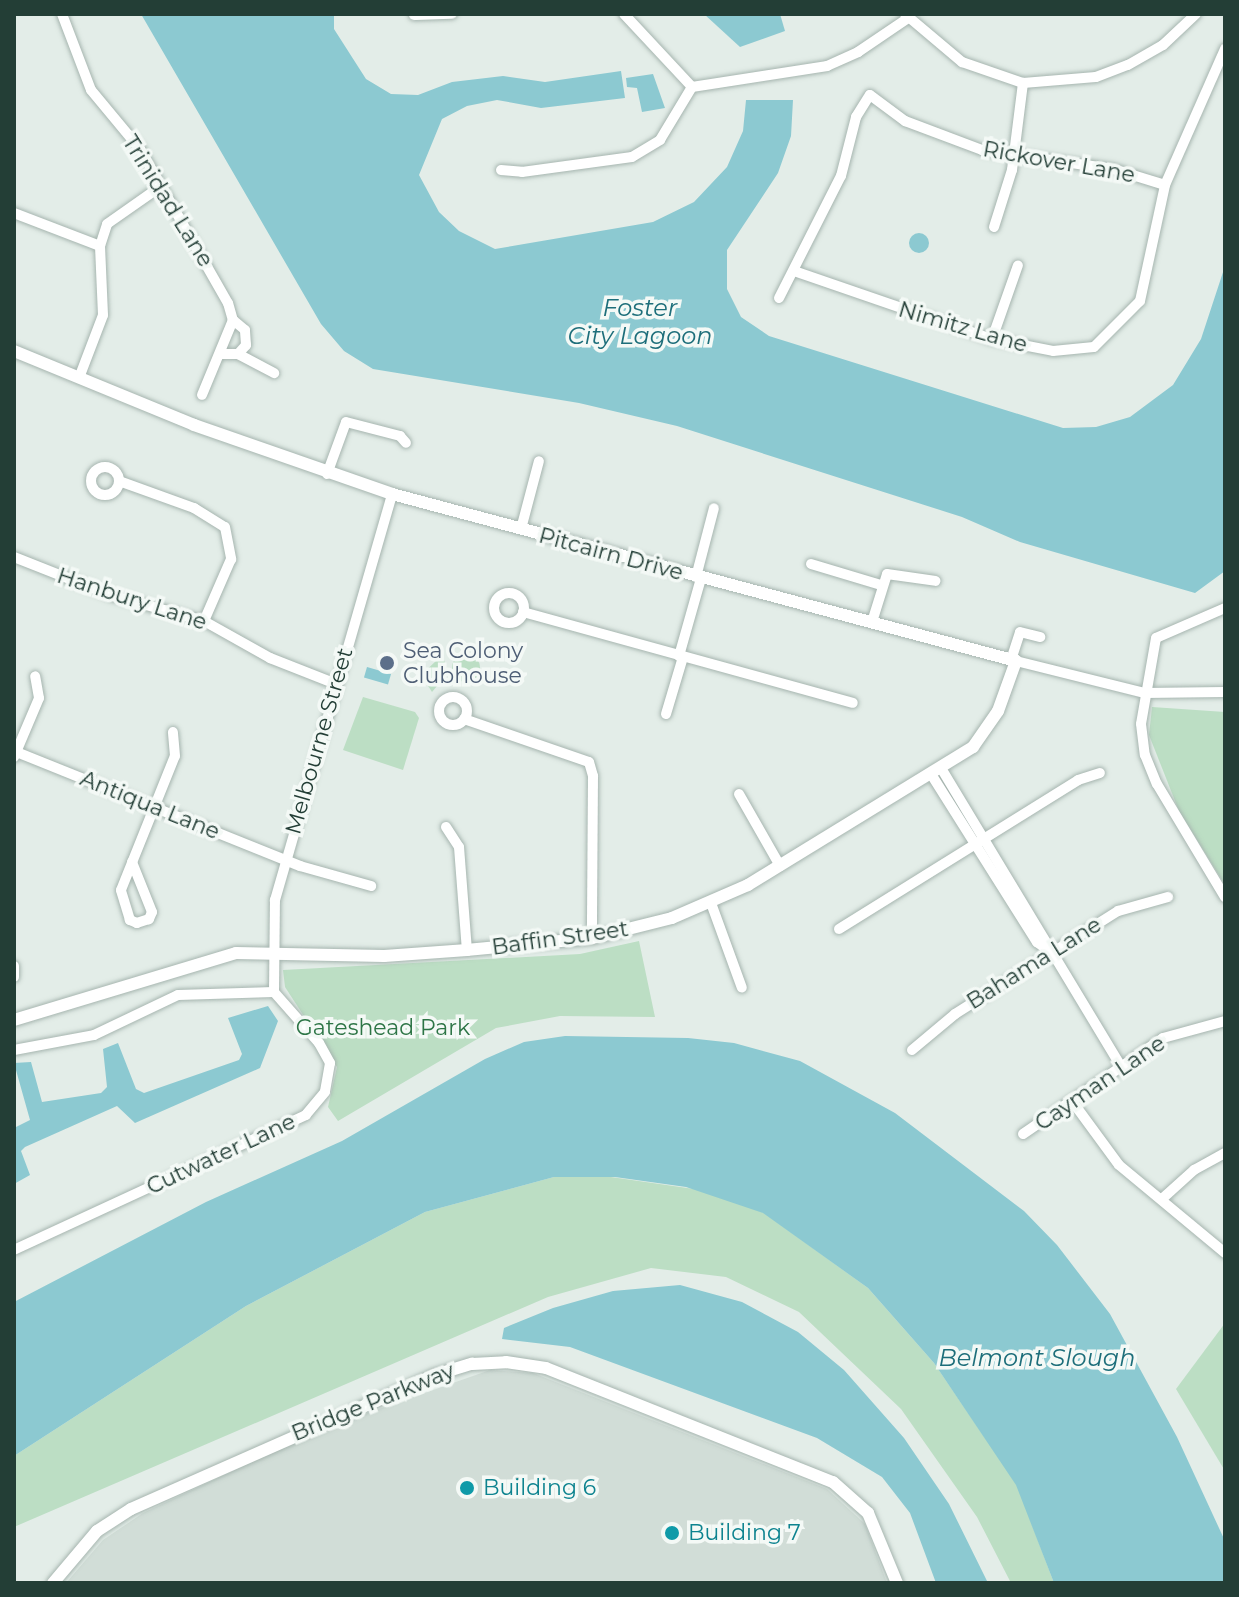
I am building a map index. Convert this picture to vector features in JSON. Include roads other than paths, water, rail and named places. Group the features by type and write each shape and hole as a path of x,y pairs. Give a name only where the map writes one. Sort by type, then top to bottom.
{"street":[{"name":"Trinidad Lane","path":"62,14 91,90 140,149 221,288 233,320 247,335 238,354"},
{"path":"414,15 452,14"},
{"path":"624,14 692,87"},
{"path":"692,87 827,66 867,47 906,16 962,62 1023,83 1096,77 1128,65 1163,45 1196,14"},
{"name":"Nimitz Lane","path":"794,271 992,339 1053,351 1094,347 1109,337 1145,289 1165,185 1225,49"},
{"path":"994,227 1013,155 1023,83"},
{"path":"501,170 522,172 632,157 660,140 692,87"},
{"name":"Rickover Lane","path":"794,271 841,176 856,117 870,95 905,121 982,150 1113,169 1165,185"},
{"path":"79,378 103,315 100,246 112,217 161,186"},
{"path":"14,213 100,246"},
{"path":"992,339 1018,265"},
{"path":"779,298 794,271"},
{"path":"202,395 233,320"},
{"name":"Pitcairn Drive","path":"14,351 327,474 392,494 1144,693 1225,692"},
{"path":"220,354 238,354 274,373"},
{"path":"327,474 346,422 400,436 406,443"},
{"path":"521,529 539,461"},
{"path":"119,481 194,508 225,527 231,559 204,621"},
{"name":"Melbourne Street","path":"274,992 272,953 275,900 392,494"},
{"path":"666,714 714,508"},
{"name":"Hanbury Lane","path":"14,557 110,595 204,621 270,658 336,684"},
{"path":"811,564 881,585"},
{"path":"872,622 881,585 891,572 936,581"},
{"path":"1225,608 1158,636 1150,651 1142,734 1148,766 1225,897"},
{"path":"523,612 853,703"},
{"path":"1013,660 1020,632 1040,637"},
{"name":"Baffin Street","path":"14,1020 215,957 272,953 384,956 592,938 711,903 780,866 936,771 984,734 1013,660"},
{"path":"15,753 39,698 35,676"},
{"path":"464,719 589,762 593,776 592,938"},
{"path":"132,862 152,912 149,919 137,923 130,920 121,890 132,862 155,807 175,756 173,732"},
{"name":"Antiqua Lane","path":"15,753 286,860 371,886"},
{"path":"936,771 1037,942 1050,952 1120,1065"},
{"path":"839,929 1078,780 1100,773"},
{"path":"739,794 780,866"},
{"path":"446,827 459,847 467,950"},
{"name":"Bahama Lane","path":"912,1050 955,1014 1118,911 1168,897"},
{"path":"711,903 742,988"},
{"path":"14,966 14,977"},
{"path":"14,1050 94,1035 178,995 274,992"},
{"name":"Cutwater Lane","path":"14,1250 306,1115 317,1105 328,1080 327,1055 274,992"},
{"name":"Cayman Lane","path":"1023,1134 1163,1038 1225,1021"},
{"path":"1072,1101 1119,1165 1163,1198 1225,1253"},
{"path":"1163,1198 1194,1170 1225,1153"},
{"name":"Bridge Parkway","path":"53,1583 97,1531 131,1509 435,1375 506,1362 555,1372 833,1482 868,1513 897,1583"}],"water":[{"name":"Foster City Lagoon","path":"141,14 334,14 334,29 366,79 391,94 418,95 452,82 503,76 545,82 621,71 625,98 541,108 497,100 467,106 442,119 419,175 439,212 459,231 495,249 653,222 694,202 727,167 743,131 746,100 793,100 791,136 778,173 727,250 727,289 741,317 769,336 1063,428 1096,427 1130,417 1173,385 1201,339 1225,266 1225,571 1195,593 1020,542 962,517 677,426 579,403 373,369 344,351 321,324"},
{"path":"704,14 780,14 785,31 740,47"},
{"path":"653,74 665,108 642,112 637,88 627,87 626,78"},
{"path":"919,233 926,236 929,243 926,250 919,253 912,250 909,243 912,236"},
{"path":"367,667 391,674 388,684 364,678"},
{"path":"268,1006 278,1021 260,1068 135,1123 117,1106 25,1147 21,1151 30,1175 14,1184 14,1128 30,1120 14,1063 31,1062 42,1102 101,1093 107,1087 103,1049 118,1043 136,1089 144,1093 239,1060 242,1054 228,1018"},
{"name":"Belmont Slough","path":"565,1036 688,1038 734,1043 800,1061 895,1113 1024,1211 1057,1245 1110,1314 1177,1437 1225,1541 1225,1583 1054,1583 1016,1485 934,1363 868,1288 763,1213 686,1187 615,1177 554,1177 425,1212 246,1306 14,1456 14,1302 206,1202 342,1141 485,1059 524,1042"},
{"path":"680,1285 742,1302 798,1332 844,1370 904,1438 949,1504 988,1583 936,1583 910,1513 882,1477 817,1438 570,1347 502,1339 504,1328 553,1308 613,1291"}],"place":[{"name":"Sea Colony Clubhouse","path":"387,663"},
{"name":"Building 6","path":"467,1488"},
{"name":"Building 7","path":"672,1533"}],"park label":[{"name":"Gateshead Park","path":"383,1028"}]}
